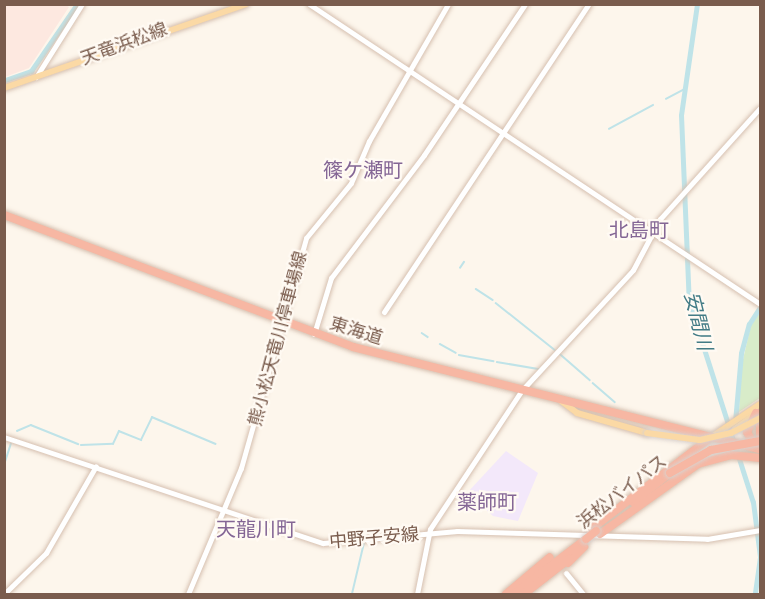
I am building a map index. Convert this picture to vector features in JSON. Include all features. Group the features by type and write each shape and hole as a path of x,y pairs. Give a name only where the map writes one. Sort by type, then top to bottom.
{"highway":[{"name":"東海道","path":"4,215 314,334 726,442 745,449"},
{"path":"759,413 760,435"},
{"path":"759,413 747,432 760,450"},
{"path":"690,451 697,442 693,434"},
{"path":"532,594 590,537 690,451 710,438"},
{"name":"浜松バイパス","path":"524,594 670,473 711,450 760,441"},
{"path":"659,489 726,442"},
{"path":"745,449 760,450"},
{"name":"浜松バイパス","path":"590,537 698,464 745,449 760,458"},
{"path":"514,594 590,537"},
{"path":"506,594 550,556"}],"main road":[{"name":"天竜浜松線","path":"4,88 181,23 246,4"},
{"path":"560,400 577,413 647,434 700,440 730,433 759,413"},
{"path":"726,442 741,421 760,405"},
{"path":"710,438 723,429 759,413"}],"street":[{"path":"36,77 82,4"},
{"path":"309,4 650,232 692,255 760,304"},
{"name":"熊小松天竜川停車場線","path":"188,594 222,507 241,468 306,238 351,183 369,141 448,4"},
{"path":"314,334 331,278 459,104 525,4"},
{"path":"384,312 589,4"},
{"path":"417,594 429,534 522,390 633,270 650,232 760,108"},
{"name":"中野子安線","path":"4,437 222,507 323,543 429,534 707,539 760,530"},
{"path":"4,594 50,548 96,466"},
{"path":"566,573 583,594"}],"shaded area":[{"path":"5,5 66,5 69,7 29,68 5,77"},
{"path":"506,451 538,473 518,521 493,516 467,493"}],"green space":[{"path":"760,312 760,398 739,412 741,368 751,325"}],"waterway":[{"path":"5,80 31,71 77,4"},
{"name":"安間川","path":"697,4 681,115 689,302 753,502 760,557 755,594"},
{"path":"666,99 685,89"},
{"path":"609,129 653,105"},
{"path":"460,268 464,262"},
{"path":"476,289 493,300"},
{"path":"496,303 555,350"},
{"path":"735,422 741,353 749,324 760,307"},
{"path":"422,333 428,337"},
{"path":"440,344 456,353"},
{"path":"559,353 590,380"},
{"path":"459,355 493,361"},
{"path":"497,362 539,369"},
{"path":"593,383 615,402"},
{"path":"81,445 113,444 119,431 141,440 152,417 216,444"},
{"path":"17,431 31,425 78,444"},
{"path":"4,465 11,444"},
{"path":"352,594 364,543"}],"district":[{"name":"篠ケ瀬町","path":"363,170"},
{"name":"北島町","path":"639,230"},
{"name":"薬師町","path":"487,502"},
{"name":"天龍川町","path":"256,529"}]}
